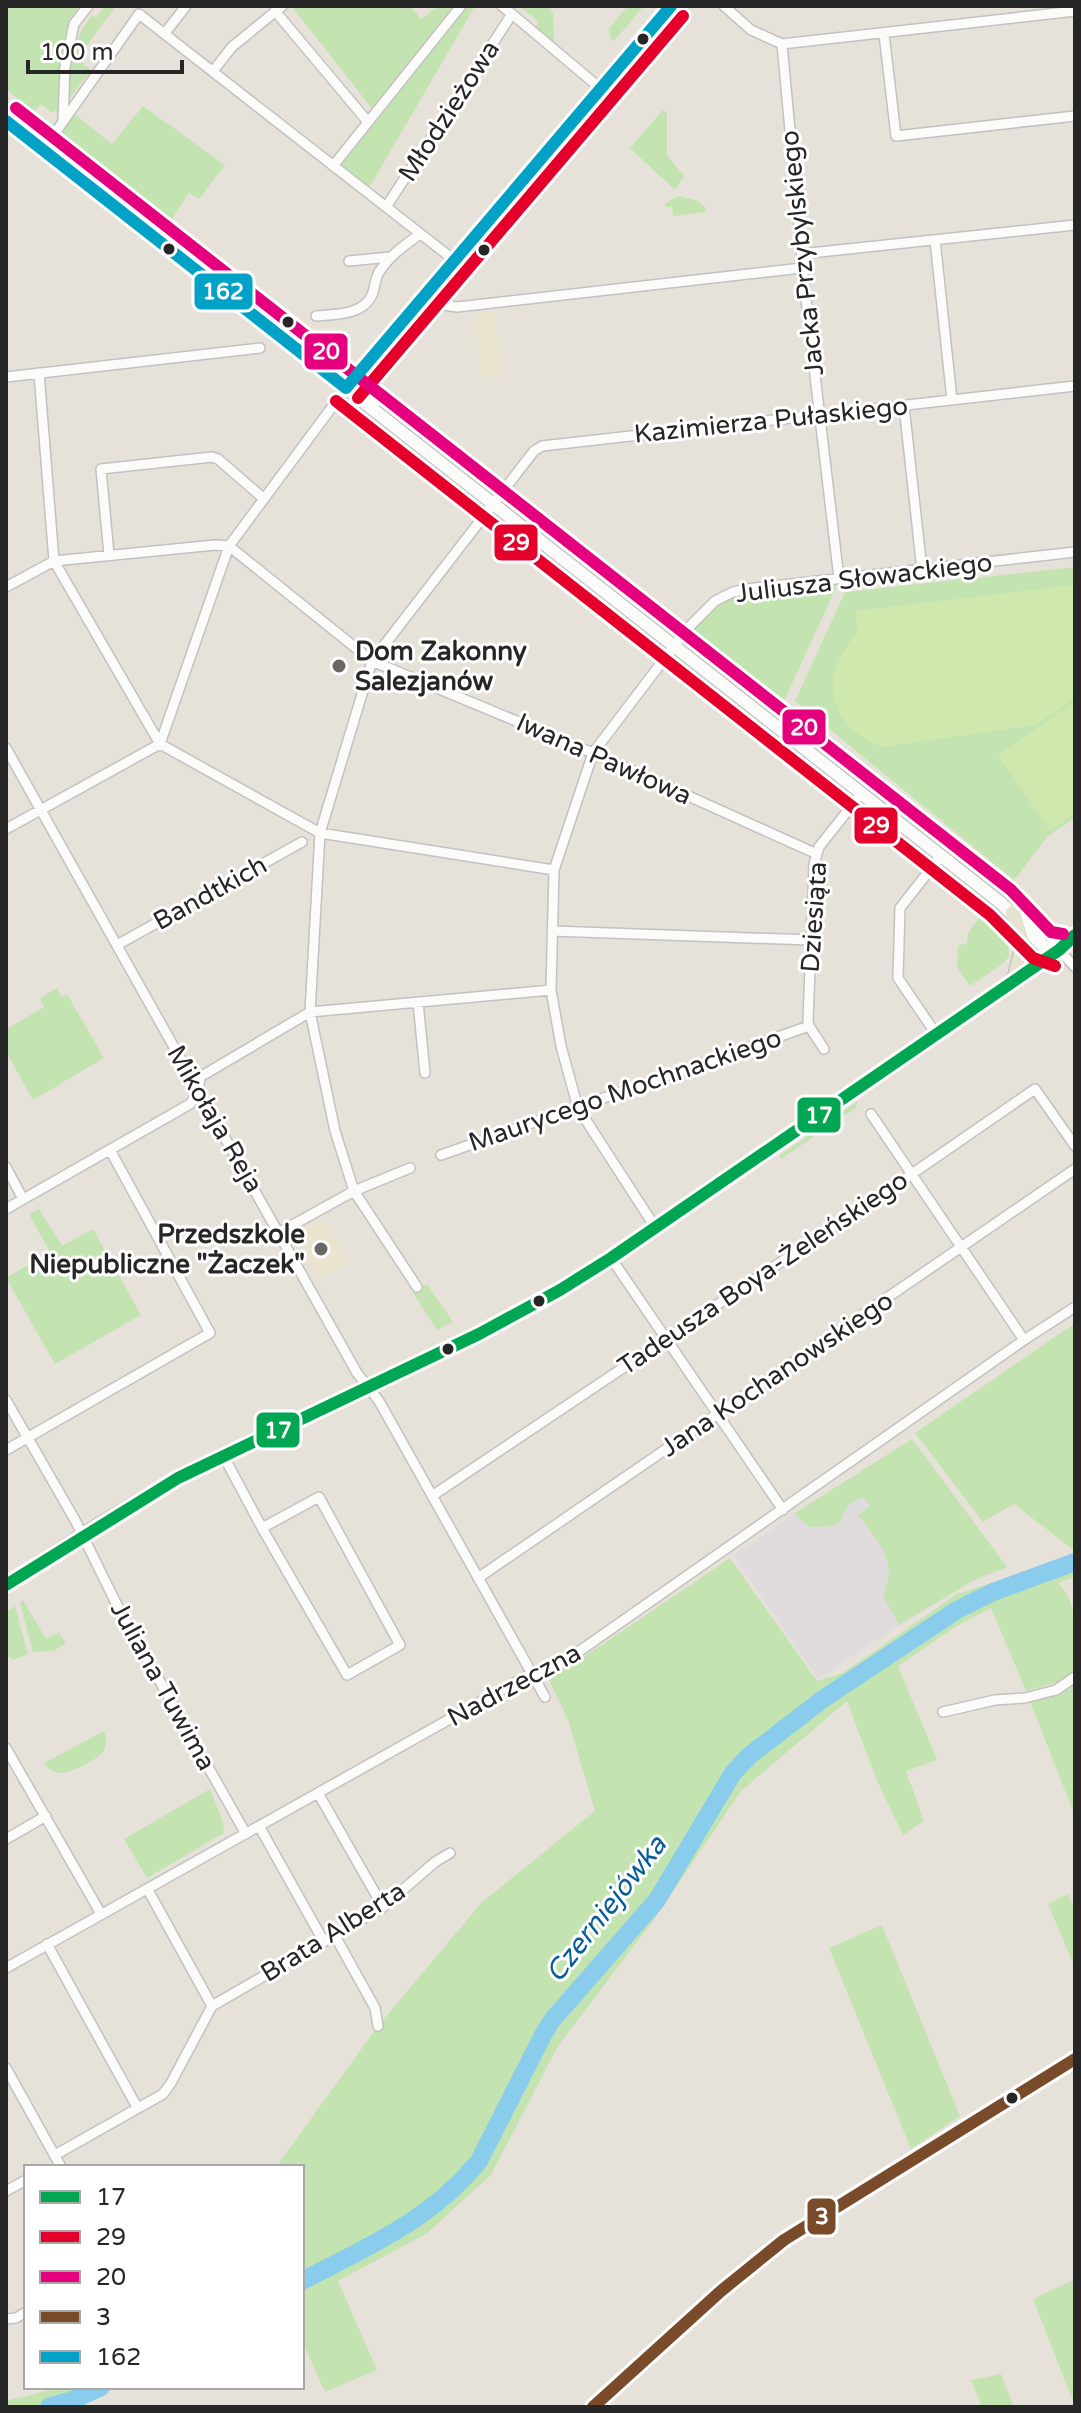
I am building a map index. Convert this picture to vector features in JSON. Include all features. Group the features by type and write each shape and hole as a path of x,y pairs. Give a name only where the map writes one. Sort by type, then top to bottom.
{"main road":[{"path":"1013,913 1023,945 1014,981"},
{"path":"6,1585 155,1491 223,1455 501,1323 611,1258 1059,950 1075,935"},
{"path":"1059,950 1075,944"}],"street":[{"path":"63,121 65,67 74,24 88,6"},
{"path":"165,33 186,6"},
{"path":"333,166 461,6"},
{"name":"Młodzieżowa","path":"502,6 600,88"},
{"path":"346,388 671,6"},
{"path":"724,6 751,30 782,44 1075,11"},
{"path":"213,71 232,47 278,9 368,122"},
{"name":"Młodzieżowa","path":"43,150 139,14 454,260"},
{"name":"Młodzieżowa","path":"386,207 512,14"},
{"path":"884,34 896,136 1075,116"},
{"name":"Jacka Przybylskiego","path":"782,44 802,268 839,579"},
{"path":"6,121 1013,913 1043,946 1059,950 1075,967"},
{"path":"425,296 443,305 457,307 802,268 810,253 1075,225"},
{"path":"316,316 353,312 366,305 377,275 390,257 420,234"},
{"path":"935,240 952,400"},
{"path":"349,261 390,257"},
{"path":"6,377 260,348"},
{"path":"373,409 375,356"},
{"path":"39,373 54,561 160,744 320,833 554,870"},
{"name":"Kazimierza Pułaskiego","path":"372,661 493,502 534,451 542,446 1075,386"},
{"path":"904,406 922,570"},
{"path":"6,829 160,744 229,546 332,407"},
{"path":"109,555 101,469 212,457 263,498"},
{"path":"6,587 54,561 229,546"},
{"name":"Iwana Pawłowa","path":"229,546 372,661 593,753 817,854"},
{"name":"Juliusza Słowackiego","path":"655,1227 578,1108 561,1046 551,990 554,870 593,753 673,646 715,601 733,592 1075,552"},
{"path":"372,661 320,833 310,1012 335,1131 354,1191 417,1287"},
{"name":"Mikołaja Reja","path":"6,748 198,1092 366,1387 379,1401 545,1697"},
{"name":"Dziesiąta","path":"809,1026 810,940 817,854 819,847 861,794"},
{"name":"Bandtkich","path":"117,945 302,842"},
{"path":"936,1034 898,978 900,908 940,857"},
{"path":"552,931 810,940"},
{"path":"6,1209 190,1104 198,1092 200,1077 310,1012 551,990"},
{"path":"418,1002 425,1073"},
{"path":"809,1026 824,1049"},
{"name":"Maurycego Mochnackiego","path":"441,1155 809,1026"},
{"name":"Tadeusza Boya-Żeleńskiego","path":"432,1496 1035,1089 1075,1146"},
{"path":"871,1114 1024,1340"},
{"path":"6,1450 210,1333 110,1150"},
{"path":"6,1167 23,1199"},
{"path":"280,1232 354,1191 410,1168"},
{"name":"Jana Kochanowskiego","path":"478,1578 1075,1169"},
{"path":"611,1258 783,1510"},
{"name":"Nadrzeczna","path":"6,1968 530,1674 561,1664 1075,1307"},
{"name":"Juliana Tuwima","path":"6,1400 246,1834"},
{"path":"223,1455 262,1528 347,1675 400,1645 319,1497 262,1528"},
{"path":"943,1712 1056,1690 1075,1677"},
{"path":"6,1748 101,1914"},
{"path":"318,1793 383,1907"},
{"path":"6,1839 46,1816"},
{"path":"259,1826 324,1942"},
{"name":"Brata Alberta","path":"212,2006 383,1907 435,1862 450,1853"},
{"path":"6,2068 56,2163 137,2107 163,2094 212,2006 148,1890"},
{"path":"335,1936 375,2008 378,2026"},
{"path":"47,1944 137,2107"},
{"path":"593,2407 721,2291 784,2240 1075,2059"},
{"path":"6,2191 24,2181"}],"shaded area":[{"path":"495,311 502,377 491,378 481,375 474,313"},
{"name":"Przedszkole Niepubliczne \"Żaczek\"","path":"322,1218 349,1263 319,1279 294,1234"},
{"path":"912,1439 1007,1567 956,1589 818,1679 733,1556"}],"green space":[{"path":"6,6 80,6 69,20 61,66 59,111 51,112 41,104 34,112 6,89"},
{"path":"105,6 116,6 77,59 91,70 69,99 71,65 79,35 92,15 96,18"},
{"path":"410,6 421,19 438,6 475,6 369,188 340,164 377,115 293,8"},
{"path":"519,6 549,6 553,13 552,43 534,29 539,22"},
{"path":"628,6 644,6 614,41 610,38 609,28"},
{"path":"683,6 691,6 591,122 591,113"},
{"path":"143,106 225,165 199,199 189,193 172,219 59,133 73,113 112,144"},
{"path":"663,110 667,112 667,155 684,176 675,190 630,148"},
{"path":"55,140 122,194 119,198 55,148"},
{"path":"678,196 698,201 706,208 705,212 673,216 672,207 665,204"},
{"path":"128,198 187,245 179,245 124,202"},
{"path":"1075,567 1075,818 1048,836 1014,880 795,701 845,592"},
{"path":"835,583 836,588 784,701 694,630 720,604 736,596"},
{"path":"1075,585 1075,697 1036,725 882,747 849,726 839,712 833,682 845,649 858,633 855,611"},
{"path":"688,638 810,732 805,739 689,648"},
{"path":"1075,702 1075,813 1050,831 998,755"},
{"path":"830,748 925,826 916,827 824,754"},
{"path":"931,828 1007,889 999,892 931,839"},
{"path":"984,912 1008,932 1009,956 1004,963 970,986 957,967 958,946 967,943 968,933"},
{"path":"57,988 62,997 67,994 104,1058 33,1100 6,1052 6,1029 44,1007 40,998"},
{"path":"858,1101 856,1108 781,1159 779,1156"},
{"path":"39,1209 62,1246 93,1229 141,1315 55,1364 6,1278 50,1252 29,1214"},
{"path":"427,1284 453,1322 437,1330 413,1293"},
{"path":"1075,1323 1075,1551 1014,1504 983,1522 915,1433"},
{"path":"912,1439 1007,1567 976,1579 899,1625 883,1596 889,1573 884,1553 858,1515 870,1506 863,1497 849,1504 839,1523 825,1527 809,1526 795,1513"},
{"path":"1075,1556 1075,1577 1058,1583 1073,1613 1075,1674 1026,1691 991,1608 955,1627 898,1666 937,1760 906,1771 924,1821 903,1835 877,1781 847,1701 741,1791 653,1921 558,2046 491,2175 426,2234 338,2281 377,2370 325,2392 304,2345 304,2165 277,2165 378,2026 482,1902 595,1811 568,1720 548,1678 560,1673 730,1558 817,1681 843,1673 957,1594"},
{"path":"23,1600 46,1639 59,1632 66,1643 54,1651 33,1652 20,1603"},
{"path":"15,1606 28,1654 13,1660 6,1655 6,1612"},
{"path":"1075,1683 1075,1816 1029,1699 1057,1694"},
{"path":"104,1731 104,1750 84,1765 60,1773 44,1763"},
{"path":"210,1789 224,1833 147,1878 124,1839"},
{"path":"1068,1894 1075,1910 1075,1968 1048,1904"},
{"path":"882,1925 960,2116 911,2149 829,1948"},
{"path":"1075,2279 1075,2397 1072,2399 1033,2299"},
{"path":"1001,2374 1014,2407 982,2407 971,2380"},
{"path":"55,2389 112,2389 72,2407 6,2407 6,2401"}],"waterway":[{"name":"Czerniejówka","path":"304,2280 374,2244 419,2216 460,2182 479,2161 553,2019 657,1900 733,1773 750,1755 823,1699 957,1610 993,1592 1075,1562"},
{"name":"Czerniejówka","path":"49,2407 97,2389"}],"transit line":[{"name":"162","path":"346,388 671,6"},
{"name":"29","path":"358,398 683,16"},
{"name":"20","path":"16,108 1011,890 1051,932 1063,934"},
{"name":"162","path":"6,121 346,388"},
{"name":"29","path":"336,401 990,915 1033,958 1055,966"},
{"name":"17","path":"6,1585 178,1478 479,1334 560,1290 1059,950 1075,935"},
{"name":"3","path":"593,2407 721,2291 784,2240 1075,2059"}],"place":[{"name":"Dom Zakonny Salezjanów","path":"339,666"},
{"name":"Przedszkole Niepubliczne \"Żaczek\"","path":"321,1249"}]}
